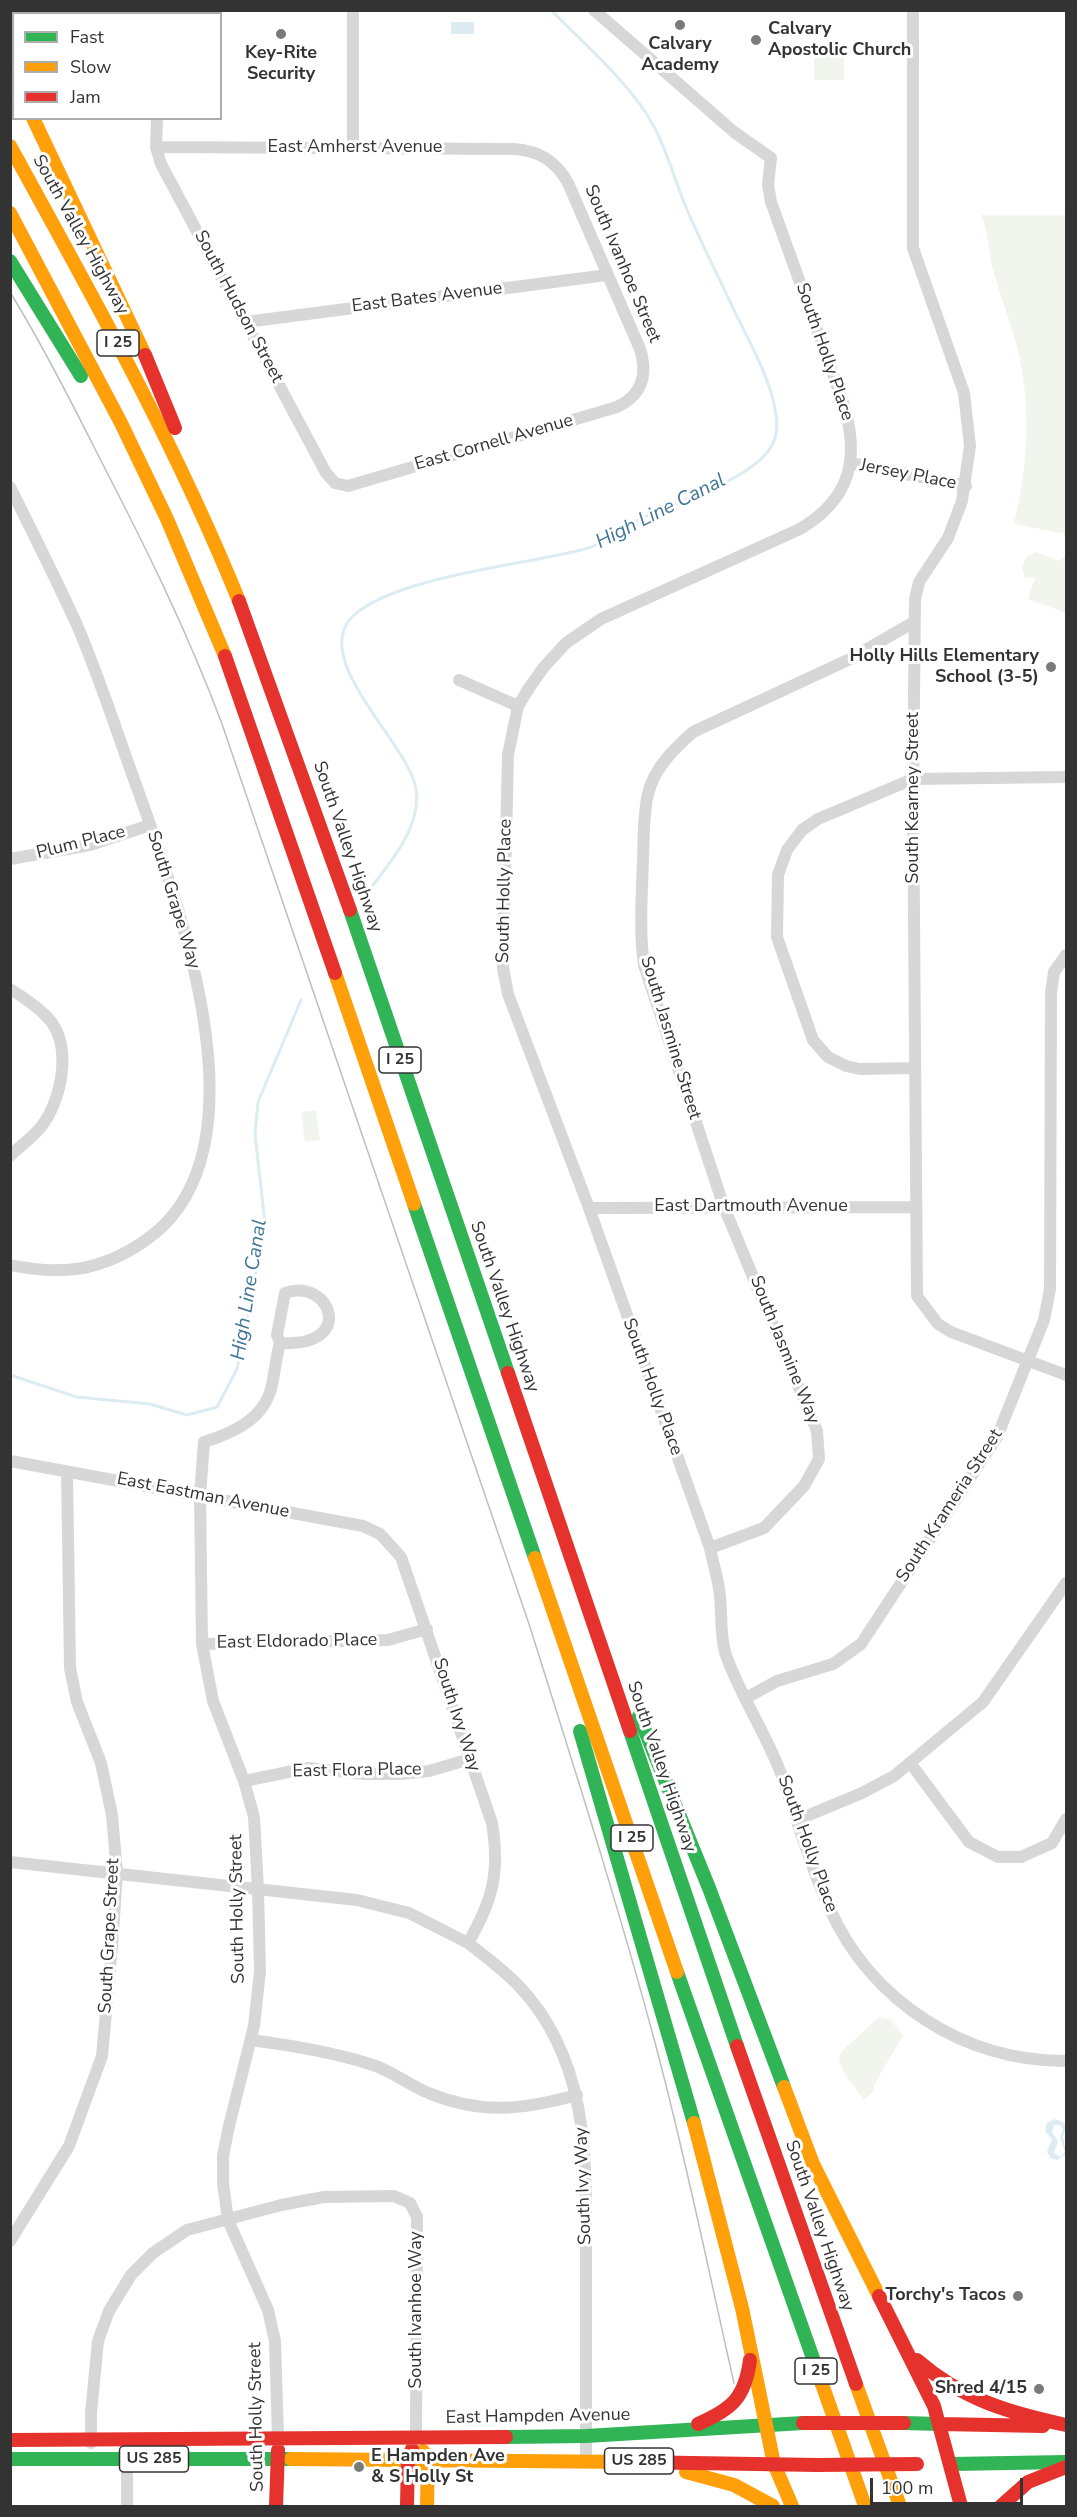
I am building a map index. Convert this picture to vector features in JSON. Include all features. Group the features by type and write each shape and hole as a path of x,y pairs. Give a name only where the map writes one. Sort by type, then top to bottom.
{"main road":[{"path":"34,120 155,376 216,545"},
{"name":"South Valley Highway","path":"10,146 138,382 216,545 303,773 775,2156 900,2506"},
{"name":"I 25","path":"10,213 121,423 168,519 230,668 737,2148 865,2506"},
{"path":"10,261 168,519"},
{"path":"496,1442 664,2013 751,2346 774,2464 792,2506"},
{"path":"577,1578 628,1689 686,1833 813,2164 907,2351 940,2424 934,2464 962,2506"},
{"path":"685,2429 723,2413 740,2397 747,2382 751,2346"},
{"path":"907,2351 943,2384 979,2403 1066,2426"},
{"name":"East Hampden Avenue","path":"10,2440 586,2436 803,2423 1066,2426"},
{"path":"407,2506 408,2459 416,2436"},
{"path":"416,2436 428,2459 427,2506"},
{"name":"South Holly Street","path":"276,2506 278,2437"},
{"name":"US 285","path":"10,2459 428,2459 818,2465 934,2464"},
{"path":"586,2460 711,2477 753,2493 773,2506"},
{"path":"934,2464 1065,2463"},
{"path":"1001,2506 1028,2482 1065,2463"}],"street":[{"path":"353,10 353,148"},
{"name":"South Holly Place","path":"594,10 734,132 771,158 768,184 771,202 850,423 851,463 839,495 818,519 801,529 601,619 577,634 544,667 518,706 507,755 503,968 508,994 589,1208 710,1548 720,1593 725,1654 782,1776 829,1909 850,1945 879,1982 929,2023 967,2043 1003,2053 1045,2061 1066,2061"},
{"name":"South Kearney Street","path":"913,10 913,248 966,402 970,446 966,486 948,538 919,582 914,622 914,1207 917,1296 924,1309 938,1324 951,1332 1027,1360"},
{"name":"South Hudson Street","path":"157,120 156,147 165,172 326,473 341,486"},
{"name":"East Amherst Avenue","path":"156,147 513,148 536,152 552,161"},
{"name":"South Ivanhoe Street","path":"552,161 568,183 642,356 644,371 641,387"},
{"name":"East Bates Avenue","path":"246,322 607,275"},
{"name":"East Cornell Avenue","path":"341,486 616,406 632,398 641,387"},
{"name":"Jersey Place","path":"851,463 966,486"},
{"name":"South Grape Way","path":"10,487 77,626 150,825 195,964 208,1057 205,1146 199,1169 184,1200 154,1235 117,1258 73,1272 42,1272 10,1265"},
{"name":"South Jasmine Street","path":"724,1207 644,965 641,941 644,817 648,793 659,768 675,748 693,732 850,659 914,622"},
{"path":"459,680 518,706"},
{"path":"914,1068 860,1069 836,1062 820,1050 808,1030 780,948 776,926 778,875 787,849 795,837 818,819 913,779 1066,777"},
{"name":"Plum Place","path":"10,859 90,845 150,825"},
{"name":"South Krameria Street","path":"746,1698 777,1681 833,1664 861,1644 997,1437 1044,1320 1050,1289 1051,993 1054,972 1066,955"},
{"path":"10,989 49,1019 61,1046 61,1090 41,1126 10,1156"},
{"name":"South Jasmine Way","path":"710,1548 764,1528 804,1486 819,1459 817,1431 724,1207"},
{"name":"East Dartmouth Avenue","path":"589,1208 914,1207"},
{"name":"South Holly Street","path":"278,2437 275,2341 267,2310 228,2220 223,2183 223,2156 252,2040 260,1971 258,1890 256,1833 244,1781 217,1713 202,1644 200,1495 204,1442 246,1424 260,1411 272,1385 280,1344 277,1335 285,1293 301,1291 322,1300 328,1308 329,1321 319,1338 298,1345 280,1344"},
{"path":"1027,1360 1066,1375"},
{"name":"East Eastman Avenue","path":"10,1461 363,1526 380,1534 390,1544"},
{"name":"South Grape Street","path":"10,2241 69,2146 102,2056 117,1873 108,1792 100,1763 77,1702 70,1668 68,1471"},
{"name":"South Ivy Way","path":"390,1544 401,1557 492,1823 496,1864 489,1903 468,1943 519,1986 532,2004 556,2041 577,2095 583,2127 585,2159 586,2460"},
{"path":"797,1820 862,1793 911,1764 983,1702 1066,1583"},
{"name":"East Eldorado Place","path":"202,1644 294,1640 377,1641 427,1629"},
{"name":"East Flora Place","path":"244,1781 308,1768 365,1774 399,1774 429,1771 470,1759"},
{"path":"911,1764 969,1842 998,1857 1021,1857 1052,1843 1066,1820"},
{"path":"10,1862 357,1900 410,1913 468,1943"},
{"path":"252,2040 335,2054 365,2063 426,2092 465,2106 503,2110 577,2095"},
{"name":"South Ivanhoe Way","path":"228,2220 281,2205 324,2197 394,2196 410,2203 417,2217 416,2436"},
{"path":"91,2459 98,2341 109,2311 131,2276 153,2253 187,2230 228,2220"},
{"path":"127,2440 128,2506"}],"shaded area":[{"path":"451,22 474,22 474,34 451,34"},
{"path":"814,43 844,43 844,80 814,80"},
{"path":"981,215 1066,215 1066,534 1014,524 1025,458 1025,391 1017,347 994,273 986,229"},
{"path":"1036,552 1058,561 1066,555 1066,613 1028,599 1035,578 1025,578 1022,569 1026,557"},
{"path":"316,1110 320,1140 305,1142 301,1112"},
{"path":"879,2017 891,2020 903,2036 875,2083 872,2093 864,2100 843,2071 839,2058 841,2052"},
{"path":"1054,2119 1063,2122 1066,2128 1063,2136 1066,2154 1057,2160 1051,2158 1047,2152 1052,2139 1045,2131 1046,2124","holes":["1054,2125 1060,2125 1063,2129 1060,2138 1065,2152 1060,2157 1054,2153 1058,2141 1052,2132"]}],"waterway":[{"name":"High Line Canal","path":"373,885 397,852 410,828 414,815 416,789 397,748 351,677 343,654 343,633 354,615 374,602 400,590 431,581 592,547 640,519 739,475 757,463 770,449 776,434 774,402 769,385 694,226 652,123 625,85 551,10"},
{"name":"High Line Canal","path":"10,1375 77,1397 150,1404 187,1415 217,1407 237,1369 265,1224 255,1134 258,1102 301,1000"}],"tram line":[{"path":"10,292 55,372 148,553 179,620 222,724 530,1627 578,1781 640,1987 665,2082 734,2383"}],"traffic: fast":[{"path":"10,261 81,376"},
{"path":"350,910 508,1373"},
{"path":"414,1204 535,1558"},
{"path":"639,1716 709,1888 784,2087"},
{"path":"580,1731 694,2123"},
{"path":"630,1731 737,2046"},
{"path":"677,1972 822,2384"},
{"path":"506,2437 586,2436 803,2423"},
{"path":"904,2423 940,2424"},
{"path":"10,2459 291,2459"},
{"path":"951,2464 1066,2462"}],"traffic: slow":[{"path":"10,64 12,68"},
{"path":"34,120 145,355"},
{"path":"10,146 102,314 160,427 188,484 239,601"},
{"path":"10,213 121,423 167,519 225,656"},
{"path":"335,973 414,1204"},
{"path":"535,1558 677,1972"},
{"path":"784,2087 813,2164 879,2296"},
{"path":"694,2123 742,2308 774,2464 792,2506"},
{"path":"822,2384 865,2506"},
{"path":"856,2384 900,2506"},
{"path":"423,2451 428,2459 427,2506"},
{"path":"291,2459 629,2462"},
{"path":"686,2472 734,2485 773,2506"}],"traffic: jam":[{"path":"145,355 175,428"},
{"path":"239,601 350,910"},
{"path":"225,656 335,973"},
{"path":"508,1373 630,1731"},
{"path":"737,2046 856,2384"},
{"path":"879,2296 934,2406 961,2506"},
{"path":"698,2424 720,2413 735,2401 745,2384 750,2360"},
{"path":"917,2360 951,2385 987,2403 1066,2425"},
{"path":"803,2423 904,2423"},
{"path":"940,2424 1043,2426"},
{"path":"10,2440 506,2437"},
{"path":"407,2506 408,2459 412,2449"},
{"path":"276,2506 278,2450"},
{"path":"629,2462 818,2465"},
{"path":"818,2465 917,2464"},
{"path":"1001,2506 1028,2482 1066,2467"}],"place":[{"name":"Calvary Academy","path":"680,25"},
{"name":"Key-Rite Security","path":"281,34"},
{"name":"Calvary Apostolic Church","path":"756,40"},
{"name":"Holly Hills Elementary School (3-5)","path":"1051,667"},
{"name":"Torchy's Tacos","path":"1018,2296"},
{"name":"Shred 4/15","path":"1039,2389"},
{"name":"E Hampden Ave & S Holly St","path":"359,2467"}]}
